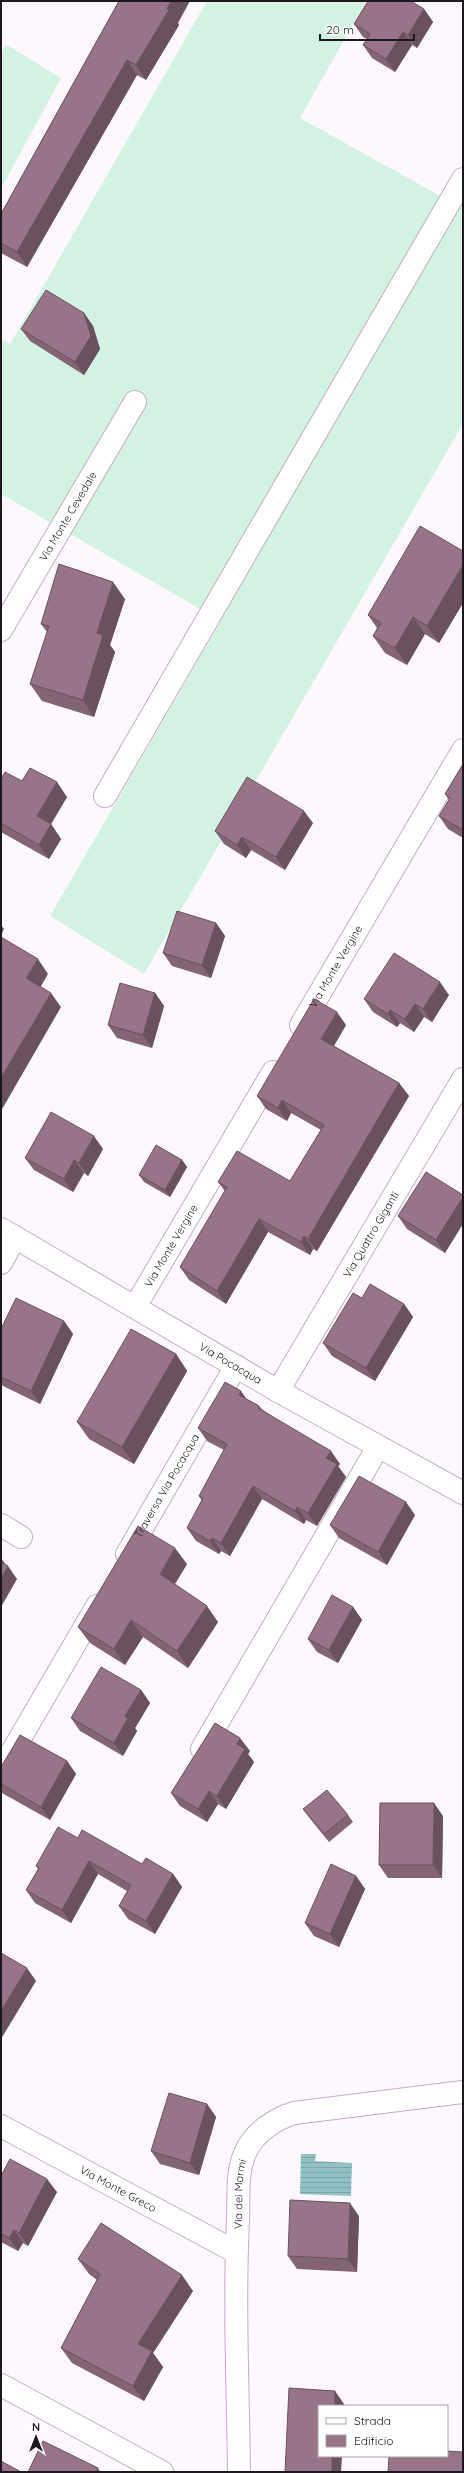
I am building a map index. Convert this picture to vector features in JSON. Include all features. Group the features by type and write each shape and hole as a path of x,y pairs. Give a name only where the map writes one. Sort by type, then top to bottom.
{"street":[{"path":"105,796 463,179"},
{"name":"Via Monte Cevedale","path":"1,630 135,402"},
{"name":"Via Monte Vergine","path":"135,1307 463,750"},
{"name":"Via Quattro Giganti","path":"278,1391 463,1079"},
{"path":"1,1263 8,1233"},
{"name":"Via Pocacqua","path":"8,1233 278,1391 463,1493"},
{"name":"Traversa Via Pocacqua","path":"1,1772 236,1366"},
{"path":"192,1765 378,1447"},
{"path":"1,1525 21,1537"},
{"name":"Via dei Marmi","path":"239,2472 236,2252 239,2179 243,2157 258,2135 275,2120 301,2112 463,2092"},
{"name":"Via Monte Greco","path":"1,2126 236,2252"},
{"path":"1,2385 162,2472"}],"green space":[{"path":"207,1 366,1 300,118 460,207 463,203 463,424 144,974 50,916 221,621 1,494 1,339 10,344"},
{"path":"6,44 61,78 1,189 1,53"}],"water":[{"path":"301,2154 316,2154 315,2161 352,2163 351,2196 300,2194"}],"building":[{"path":"119,1 171,1 167,9 169,10 136,65 127,60 17,252 1,243 1,214"},
{"path":"368,1 411,1 424,9 408,35 403,32 386,59 363,45 370,34 354,24"},
{"path":"46,290 84,313 91,336 75,362 21,329"},
{"path":"420,526 463,551 463,565 427,626 413,617 395,648 373,636 381,623 368,615"},
{"path":"59,564 113,582 97,633 103,635 83,700 30,684 49,626 41,624"},
{"path":"463,764 463,830 439,816 450,798 445,794"},
{"path":"30,768 57,782 37,816 51,824 39,845 1,823 1,779 5,772 22,781"},
{"path":"247,777 304,811 276,857 242,837 237,845 215,831"},
{"path":"177,911 216,923 202,965 163,953"},
{"path":"1,937 38,959 26,978 51,993 1,1078"},
{"path":"394,953 440,982 423,1009 415,1004 405,1019 390,1010 388,1014 364,999"},
{"path":"120,983 155,993 143,1035 108,1025"},
{"path":"314,999 337,1012 321,1039 399,1083 308,1239 304,1236 301,1242 259,1219 217,1291 180,1267 227,1187 218,1182 237,1151 290,1181 324,1125 282,1100 278,1108 257,1096"},
{"path":"51,1112 94,1136 79,1163 74,1160 64,1179 25,1158"},
{"path":"156,1145 182,1160 165,1190 139,1175"},
{"path":"426,1172 463,1195 436,1240 398,1216"},
{"path":"370,1284 404,1304 366,1368 323,1343 353,1293 362,1298"},
{"path":"16,1298 64,1321 31,1391 1,1377 1,1329"},
{"path":"131,1329 176,1354 122,1447 77,1422"},
{"path":"225,1382 241,1391 239,1395 259,1406 258,1408 331,1451 326,1458 337,1464 308,1513 297,1507 295,1511 253,1486 221,1543 212,1538 210,1541 187,1528 203,1498 199,1496 227,1444 198,1428"},
{"path":"359,1476 406,1502 378,1552 330,1525"},
{"path":"138,1526 175,1548 160,1574 207,1606 177,1651 131,1620 114,1649 78,1627"},
{"path":"1,1562 8,1566 1,1579"},
{"path":"332,1595 353,1607 329,1650 308,1639"},
{"path":"101,1667 141,1690 125,1716 128,1718 114,1743 71,1718"},
{"path":"215,1723 240,1738 237,1744 245,1749 217,1796 209,1791 198,1809 171,1793"},
{"path":"20,1735 67,1761 41,1807 1,1784 1,1767"},
{"path":"327,1790 348,1815 324,1834 303,1809"},
{"path":"380,1803 434,1803 433,1865 379,1865"},
{"path":"58,1827 78,1838 82,1830 142,1864 146,1858 173,1874 146,1921 119,1906 131,1885 89,1861 62,1910 26,1890 39,1868 36,1866"},
{"path":"331,1864 356,1876 330,1934 305,1923"},
{"path":"1,1953 27,1968 1,2011"},
{"path":"169,2093 207,2104 190,2163 151,2151"},
{"path":"10,2159 47,2179 19,2233 14,2230 9,2238 1,2234 1,2176"},
{"path":"290,2200 350,2203 348,2259 288,2256"},
{"path":"101,2223 182,2275 138,2344 152,2351 133,2386 61,2348 100,2274 78,2259"},
{"path":"289,2388 335,2391 335,2405 318,2405 318,2457 332,2457 332,2472 285,2472"},
{"path":"43,2441 98,2468 96,2472 28,2472"},
{"path":"448,2451 463,2452 463,2472 388,2472 389,2457 448,2457"},
{"path":"1,2461 21,2472 1,2472"}]}
